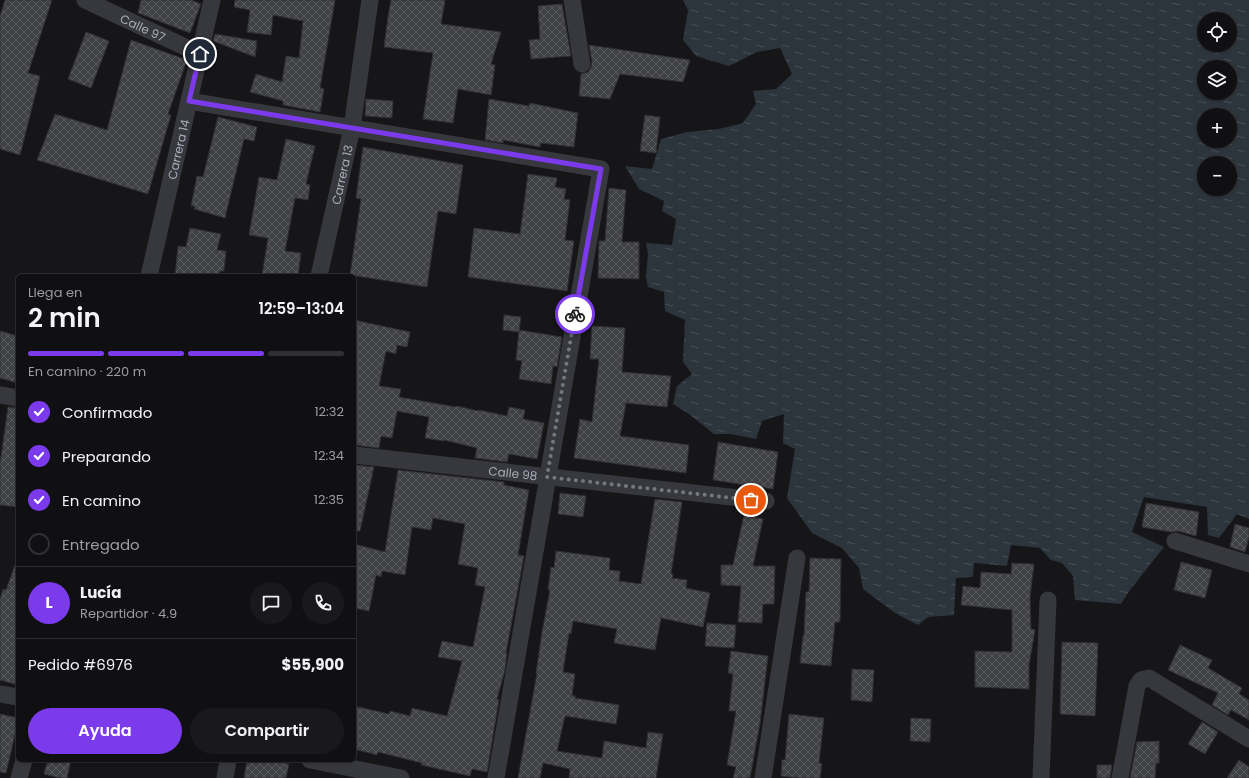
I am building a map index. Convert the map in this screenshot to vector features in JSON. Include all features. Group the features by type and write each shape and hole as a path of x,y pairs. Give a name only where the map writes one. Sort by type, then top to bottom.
{"street":[{"name":"Calle 97","path":"85,0 200,54"},
{"name":"Carrera 14","path":"148,274 212,0"},
{"name":"Carrera 13","path":"319,274 352,128 370,0"},
{"path":"572,0 582,64"},
{"path":"189,101 601,169 496,778"},
{"path":"0,395 16,398"},
{"name":"Calle 98","path":"356,455 766,501"},
{"path":"1175,541 1249,564"},
{"path":"762,778 797,558"},
{"path":"1041,778 1048,600"},
{"path":"1120,778 1137,686 1140,680 1149,678 1249,739"},
{"path":"0,694 16,697"},
{"path":"19,778 23,762"},
{"path":"225,778 228,762"},
{"path":"320,762 401,778"}],"water":[{"path":"683,0 1249,0 1249,519 1237,514 1219,538 1208,535 1207,507 1144,497 1132,532 1164,547 1130,590 1121,604 1075,600 1073,576 1062,563 1051,560 1040,548 1011,545 1007,566 974,563 973,577 956,578 954,615 928,617 918,625 895,613 863,589 859,568 842,548 812,533 787,498 795,449 783,443 784,414 762,421 756,439 731,434 714,434 689,414 673,404 677,386 692,374 683,362 685,320 665,311 664,292 648,287 646,276 648,254 646,243 672,245 676,219 662,211 664,201 639,189 625,166 652,169 661,139 687,132 719,129 743,123 756,104 753,91 776,89 792,74 780,48 757,52 729,66 696,56 683,40 688,10"}],"building":[{"path":"5,0 52,0 28,73 40,76 20,155 0,149 0,16"},
{"path":"141,0 191,0 201,4 190,33 138,13"},
{"path":"235,0 335,0 320,88 324,89 320,112 283,105 283,101 250,92 256,74 282,82 286,56 299,58 303,21 273,15 271,35 247,32 250,10 234,7"},
{"path":"391,0 445,0 441,24 501,32 491,64 495,65 491,95 458,89 453,123 423,119 433,53 384,47"},
{"path":"562,4 571,56 531,59 529,40 540,39 538,6"},
{"path":"86,32 109,41 91,88 68,79"},
{"path":"215,34 257,41 255,57 213,41"},
{"path":"131,40 187,60 168,114 171,115 148,194 37,160 55,114 107,130"},
{"path":"589,45 690,60 683,82 620,74 610,99 579,96 581,74 588,72 592,62"},
{"path":"366,99 393,101 392,118 365,116"},
{"path":"489,99 529,106 530,103 578,113 574,147 541,143 540,147 503,140 503,143 485,140"},
{"path":"645,115 660,117 656,153 640,151"},
{"path":"218,117 257,127 254,141 244,139 225,218 194,209 195,206 191,206 197,176 203,177"},
{"path":"286,139 315,146 306,184 310,185 308,200 295,198 285,251 301,253 298,274 262,274 268,238 249,235 259,177 277,180"},
{"path":"363,147 463,165 456,214 438,211 427,287 350,274 361,199 356,198"},
{"path":"528,174 557,178 555,187 566,189 564,199 570,200 565,240 574,241 567,291 468,277 474,228 520,234"},
{"path":"609,188 626,190 622,242 639,242 639,279 598,278 599,241 605,241"},
{"path":"190,228 221,234 217,250 226,251 224,271 220,271 219,274 175,274 178,246 186,247"},
{"path":"504,315 521,317 519,332 503,330"},
{"path":"356,320 410,332 407,347 397,345 396,354 386,351 379,386 401,389 399,397 507,416 509,407 525,410 523,419 544,423 537,459 509,454 507,462 475,458 477,448 444,440 425,438 429,417 397,411 392,438 381,436 379,448 356,445"},
{"path":"592,326 625,328 622,372 671,376 667,407 626,403 620,436 689,445 686,473 574,458 580,419 592,422 599,359 590,359"},
{"path":"519,330 562,337 557,367 553,366 551,384 519,379 522,361 516,360"},
{"path":"0,331 16,335 16,382 0,378"},
{"path":"8,407 16,408 16,507 0,505 0,464"},
{"path":"718,442 778,452 773,489 713,480"},
{"path":"356,465 374,467 360,531 356,531"},
{"path":"398,470 504,482 504,485 529,490 518,555 524,556 506,653 505,670 497,699 499,700 487,772 472,769 470,776 421,765 422,763 378,752 377,755 356,750 356,706 389,714 390,711 410,716 412,708 447,716 462,661 438,657 442,641 473,647 485,587 475,585 478,568 458,564 465,524 433,518 431,530 412,527 405,575 382,571 381,577 376,575 369,611 356,608 356,545 385,552"},
{"path":"560,493 586,496 583,517 558,514"},
{"path":"655,499 682,502 671,574 673,574 672,578 687,580 686,588 710,593 703,627 661,618 655,650 614,643 617,629 573,621 571,634 569,633 563,672 575,674 572,695 575,696 575,698 619,705 616,724 565,716 557,751 602,758 604,741 646,748 648,732 663,734 656,778 569,778 570,769 543,763 540,778 518,778 550,590 548,590 551,567 554,568 556,551 610,558 609,570 620,571 619,581 641,584"},
{"path":"1146,503 1199,512 1196,536 1178,531 1171,532 1142,527"},
{"path":"744,515 763,519 753,566 775,566 774,604 763,604 762,623 738,622 741,586 721,585 721,565 733,565"},
{"path":"1235,524 1249,528 1249,537 1245,552 1230,547"},
{"path":"810,558 841,559 840,622 835,622 831,666 800,663 804,636 806,592 809,592"},
{"path":"16,562 16,684 0,680 0,599 3,589 6,590"},
{"path":"1181,562 1212,570 1205,598 1174,590"},
{"path":"1012,563 1034,564 1030,597 1031,629 1035,630 1029,665 1029,689 975,687 975,651 1012,652 1012,610 961,605 963,586 980,588 981,572 1011,574"},
{"path":"707,623 736,625 734,648 705,646"},
{"path":"1062,642 1098,643 1095,716 1060,714"},
{"path":"1180,645 1212,660 1208,668 1242,688 1239,694 1249,700 1249,720 1231,710 1228,715 1212,705 1218,693 1168,670"},
{"path":"731,651 768,656 760,723 750,778 733,778 736,767 727,765 736,711 729,711 733,674 728,673"},
{"path":"852,669 874,670 872,702 851,700"},
{"path":"0,714 16,718 16,730 6,773 0,772"},
{"path":"789,714 824,718 819,763 822,764 820,778 781,776 782,760 785,760"},
{"path":"911,718 931,719 930,742 910,741"},
{"path":"1202,722 1218,732 1205,754 1188,744"},
{"path":"1159,741 1159,763 1156,763 1155,778 1130,778 1137,742"},
{"path":"1239,760 1249,767 1249,778 1227,778"},
{"path":"47,762 71,762 67,778 44,774"},
{"path":"247,762 279,762 289,764 286,778 244,778"},
{"path":"1097,765 1112,765 1110,778 1097,778"}],"way so far":[{"path":"575,314 547,477 751,500"}],"route":[{"path":"200,54 189,101 601,169 575,314"}]}
